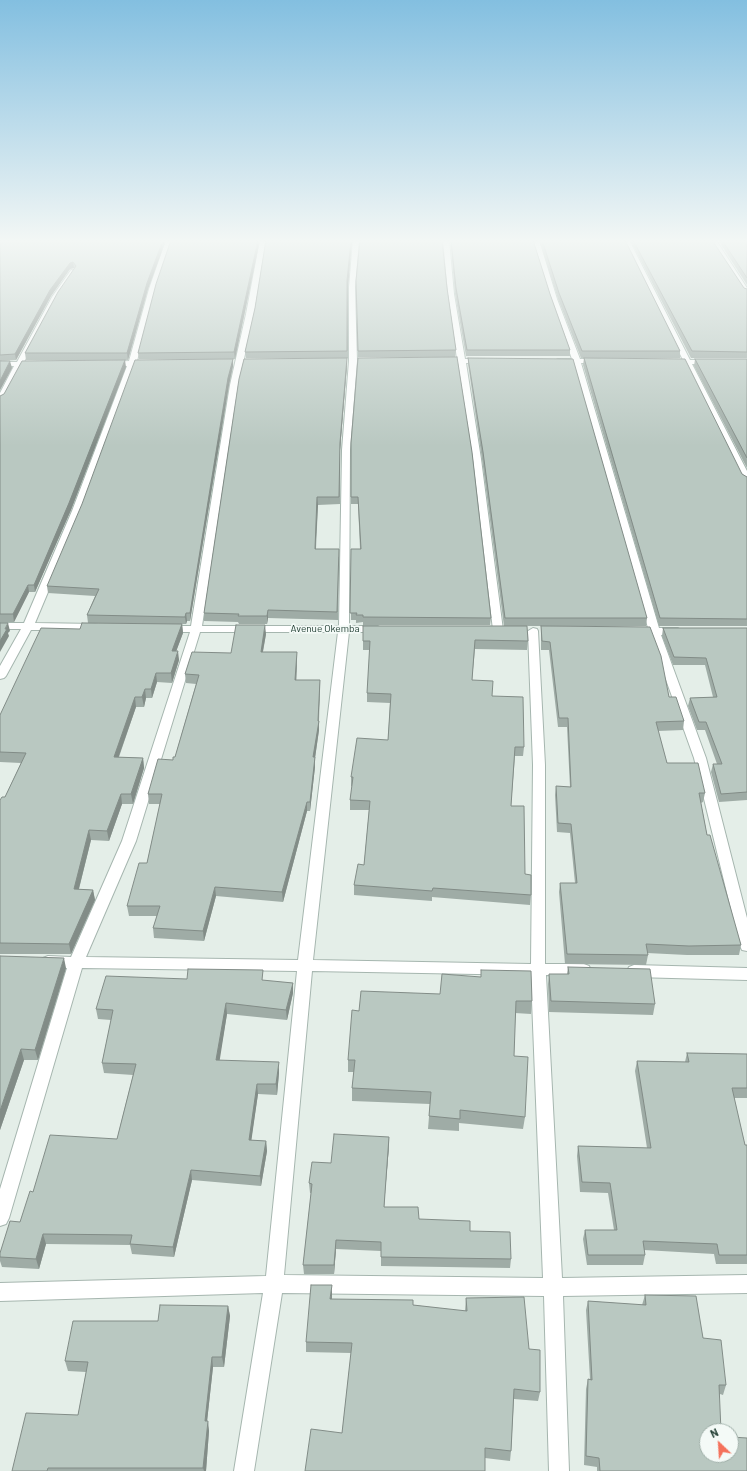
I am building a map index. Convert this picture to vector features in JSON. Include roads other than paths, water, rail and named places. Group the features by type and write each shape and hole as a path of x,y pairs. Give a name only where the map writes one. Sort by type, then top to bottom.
{"street":[{"path":"0,400 49,309"},
{"path":"0,676 28,626 77,511 132,364 147,309"},
{"path":"0,1218 76,963 129,841 196,629 234,385 251,309"},
{"path":"244,1471 274,1284 305,965 344,629 346,450 353,361 352,309"},
{"path":"453,309 477,459 494,630 526,631 539,765 538,969 554,1287 559,1471"},
{"path":"558,309 577,361 654,631 700,758 747,946"},
{"path":"661,309 747,480"},
{"path":"430,361 492,361"},
{"path":"546,361 609,361"},
{"path":"664,362 717,362"},
{"path":"100,364 162,363"},
{"path":"0,364 44,364"},
{"path":"0,626 104,628"},
{"name":"Avenue Okemba","path":"158,628 390,629"},
{"path":"623,632 685,631"},
{"path":"30,961 76,963 600,970"},
{"path":"623,971 747,974"},
{"path":"0,1292 274,1284 554,1287 747,1284"}]}
